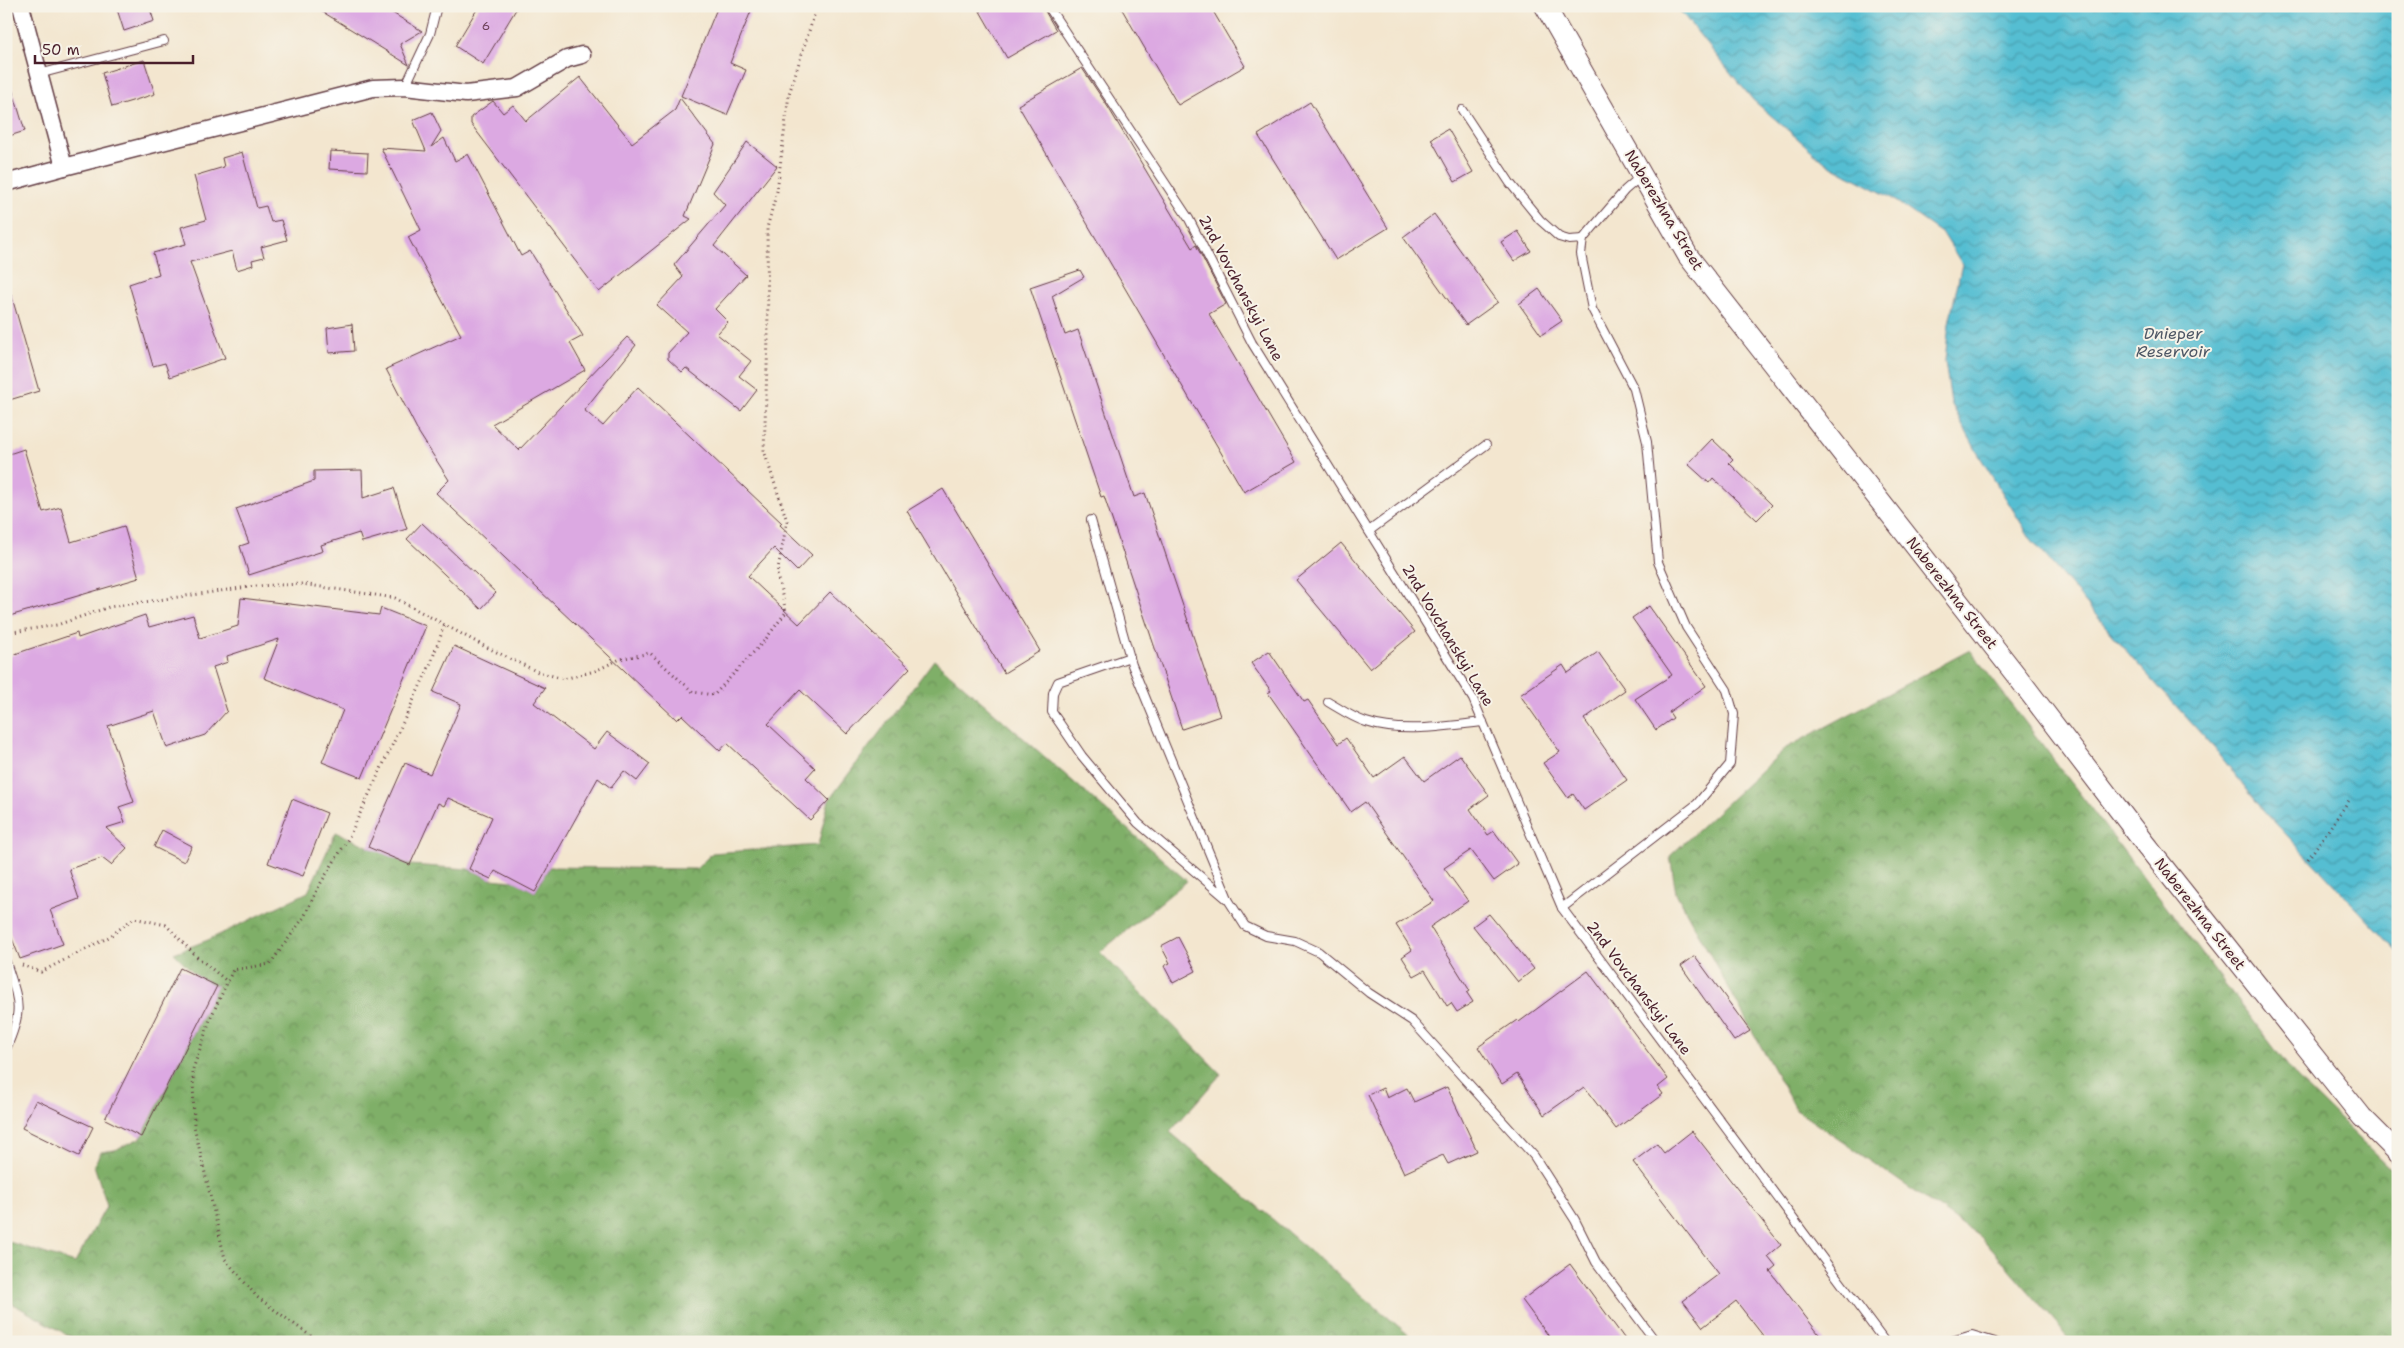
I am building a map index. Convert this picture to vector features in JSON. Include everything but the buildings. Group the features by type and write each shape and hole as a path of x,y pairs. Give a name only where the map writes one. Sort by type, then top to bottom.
{"street":[{"path":"21,6 64,167"},
{"name":"Naberezhna Street","path":"1545,6 1688,256 2017,676 2144,844 2362,1117 2398,1153"},
{"path":"6,183 373,88 405,87 466,94 517,88 567,59 582,54"}],"lane":[{"path":"405,87 430,34 437,6"},
{"name":"2nd Vovchanskyi Lane","path":"1048,6 1189,219 1252,343 1473,699 1562,908 1885,1342"},
{"path":"39,74 164,41"},
{"path":"1462,110 1510,183 1540,220 1559,237 1569,240 1583,240"},
{"path":"1562,908 1696,804 1730,764 1734,714 1727,690 1686,627 1658,562 1647,442 1634,389 1592,309 1581,254 1583,240 1625,190 1642,175"},
{"path":"1369,531 1486,445"},
{"path":"1091,520 1130,657 1229,901 1245,926 1266,936 1295,941 1319,952 1369,993 1412,1021 1534,1156 1575,1220 1596,1262 1656,1342"},
{"path":"1130,657 1058,682 1053,693 1052,712 1082,756 1138,822 1229,901"},
{"path":"1328,702 1366,722 1391,726 1439,726 1483,722"},
{"path":"6,962 20,1005 15,1029 6,1049"},
{"path":"1948,1342 1972,1334 1995,1342"}],"path":[{"path":"6,633 57,625 109,607 255,586 302,584 395,598 484,646 538,672 564,680 595,671 620,659 650,653 693,692 714,695 765,640 786,612 776,574 787,521 764,451 768,339 767,228 777,191 789,94 817,6"},
{"path":"319,1342 257,1297 225,1259 194,1126 193,1069 211,1017 233,970 270,964 304,917 319,886 348,839 430,665 445,624"},
{"path":"2308,859 2350,799"},
{"path":"20,964 41,972 109,938 134,918 166,925 196,956 228,982"},
{"path":"6,936 16,957"}],"green space":[{"path":"1970,650 2297,1078 2398,1176 2398,1342 2073,1342 1981,1237 1796,1110 1676,893 1670,856 1786,748"},
{"path":"934,660 1187,881 1100,952 1221,1074 1170,1132 1417,1342 80,1342 6,1300 6,1241 75,1263 107,1205 94,1165 101,1152 115,1150 142,1137 217,986 197,976 174,953 208,940 308,892 336,832 410,865 469,869 491,879 515,881 535,892 549,867 696,869 712,853 818,845 829,800"}],"water":[{"name":"Dnieper Reservoir","path":"1676,6 2398,6 2398,952 2263,810 2215,749 2135,661 2031,539 1977,452 1951,403 1945,361 1949,323 1962,264 1944,235 1890,197 1826,163 1753,100"}]}
